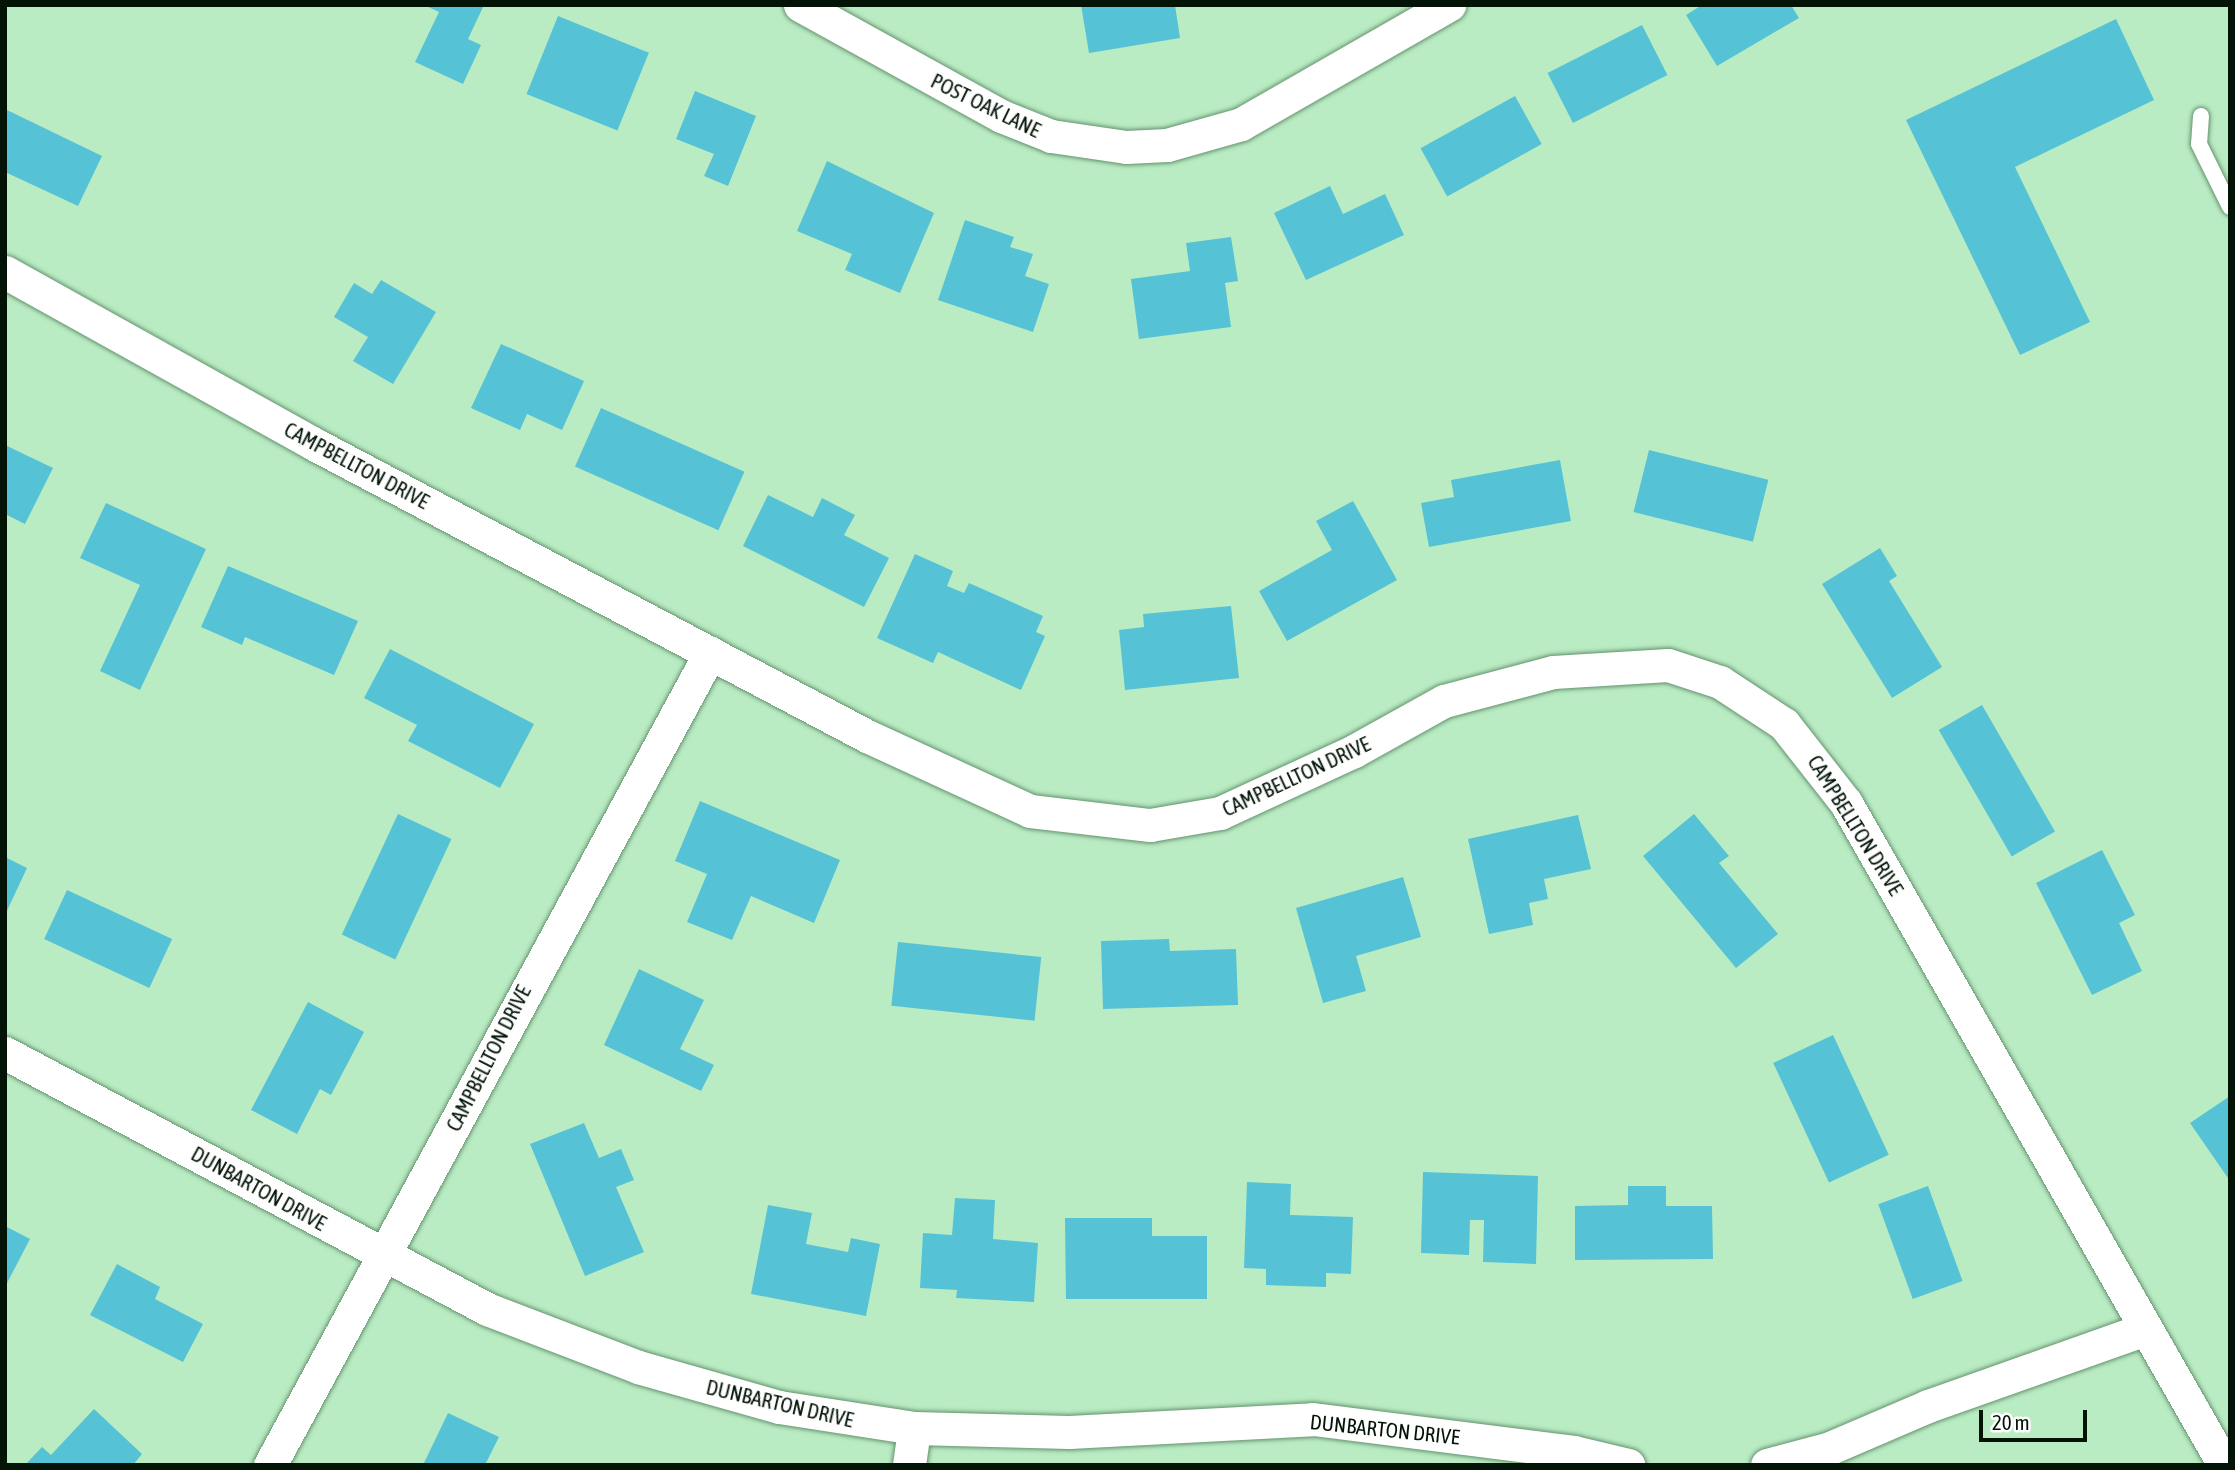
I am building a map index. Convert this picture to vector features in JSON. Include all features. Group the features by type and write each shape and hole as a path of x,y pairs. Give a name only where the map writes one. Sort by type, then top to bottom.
{"street":[{"name":"POST OAK LANE","path":"800,5 1001,116 1051,136 1126,146 1167,145 1241,124 1449,5"},
{"name":"CAMPBELLTON DRIVE","path":"5,272 867,736 1030,811 1150,825 1220,813 1269,793 1444,701 1553,672 1668,665 1720,682 1784,724 1846,803 2224,1465"},
{"name":"CAMPBELLTON DRIVE","path":"270,1465 385,1258 566,908 710,653"},
{"name":"DUNBARTON DRIVE","path":"5,1053 385,1258 487,1309 638,1367 779,1407 914,1428 1069,1432 1313,1419 1574,1452 1628,1465"},
{"path":"1767,1465 1830,1448 1928,1406 2146,1329"},
{"path":"909,1465 914,1428"}],"lane":[{"path":"2201,116 2199,144 2230,207"}],"building":[{"path":"424,5 484,5 468,39 481,45 463,84 415,62 439,12"},
{"path":"1081,5 1175,5 1180,38 1089,53"},
{"path":"1702,5 1791,5 1799,18 1717,66 1686,15"},
{"path":"558,16 649,53 617,131 527,94"},
{"path":"2116,19 2154,100 2015,167 2090,322 2020,355 1906,120"},
{"path":"1642,25 1667,75 1573,123 1548,73"},
{"path":"695,91 756,116 728,186 704,176 714,154 676,139"},
{"path":"1515,96 1542,144 1447,196 1421,148"},
{"path":"7,110 102,156 78,206 5,172"},
{"path":"827,161 934,213 900,293 845,270 852,254 797,231"},
{"path":"1330,186 1343,214 1385,194 1404,235 1306,280 1274,213"},
{"path":"965,220 1014,237 1010,247 1033,254 1025,276 1049,284 1033,332 938,300"},
{"path":"1231,237 1238,281 1225,283 1231,327 1139,339 1131,279 1190,271 1186,243"},
{"path":"381,280 436,312 393,384 353,361 368,337 334,317 354,283 372,294"},
{"path":"501,344 584,381 562,430 527,414 520,430 471,408"},
{"path":"601,408 744,472 718,530 575,466"},
{"path":"5,445 53,468 25,524 5,514"},
{"path":"1649,450 1768,480 1753,542 1634,512"},
{"path":"1560,460 1571,521 1429,547 1421,503 1454,497 1451,480"},
{"path":"768,495 813,517 822,498 855,515 844,535 889,558 864,607 743,546"},
{"path":"1353,501 1397,580 1287,641 1259,591 1332,550 1316,521"},
{"path":"106,503 206,549 140,690 100,671 140,585 80,558"},
{"path":"1880,548 1897,576 1889,581 1942,667 1892,698 1822,584"},
{"path":"915,554 953,571 947,586 964,593 969,583 1043,616 1036,632 1045,636 1021,690 938,652 933,663 877,638"},
{"path":"228,566 358,621 334,675 245,637 242,645 201,627"},
{"path":"1231,606 1239,678 1125,690 1119,630 1144,627 1143,614"},
{"path":"390,649 534,724 500,788 408,741 417,725 364,698"},
{"path":"1982,705 2055,831 2012,856 1939,730"},
{"path":"700,801 840,860 814,923 751,896 732,940 687,922 707,874 675,861"},
{"path":"398,814 451,839 395,959 342,935"},
{"path":"1694,814 1729,856 1719,863 1778,934 1736,968 1643,856"},
{"path":"1578,815 1591,869 1544,879 1548,899 1529,903 1533,925 1489,934 1468,839"},
{"path":"2102,850 2135,915 2119,923 2142,971 2092,995 2036,883"},
{"path":"5,857 27,868 5,915"},
{"path":"1403,877 1421,937 1356,956 1366,991 1323,1003 1296,908"},
{"path":"67,890 172,939 149,988 44,939"},
{"path":"1169,939 1170,951 1236,949 1238,1005 1103,1009 1101,941"},
{"path":"898,942 1041,957 1035,1021 891,1006"},
{"path":"639,969 704,1000 680,1049 714,1065 701,1091 604,1045"},
{"path":"308,1002 364,1032 331,1095 320,1089 297,1134 251,1110"},
{"path":"1833,1035 1889,1155 1829,1183 1773,1063"},
{"path":"2230,1096 2230,1181 2190,1123"},
{"path":"584,1123 599,1158 621,1149 634,1180 616,1187 644,1252 585,1276 530,1144"},
{"path":"1423,1172 1538,1176 1536,1264 1483,1262 1484,1220 1470,1220 1469,1255 1421,1253"},
{"path":"1247,1182 1291,1184 1290,1215 1353,1217 1351,1274 1326,1273 1326,1287 1266,1285 1266,1269 1244,1268"},
{"path":"1628,1186 1666,1186 1666,1206 1712,1206 1713,1259 1575,1260 1575,1206 1628,1205"},
{"path":"1928,1186 1963,1281 1913,1299 1878,1204"},
{"path":"955,1198 995,1200 993,1239 1038,1243 1034,1302 956,1298 957,1290 920,1288 923,1233 952,1235"},
{"path":"768,1205 812,1213 806,1244 848,1252 851,1238 880,1244 866,1316 751,1294"},
{"path":"1065,1218 1152,1218 1152,1236 1207,1236 1207,1299 1066,1299"},
{"path":"5,1226 30,1239 5,1287"},
{"path":"117,1264 160,1287 155,1299 203,1324 183,1362 90,1315"},
{"path":"94,1409 142,1454 133,1465 25,1465 42,1447 51,1455"},
{"path":"448,1413 499,1437 485,1465 423,1465"}]}
